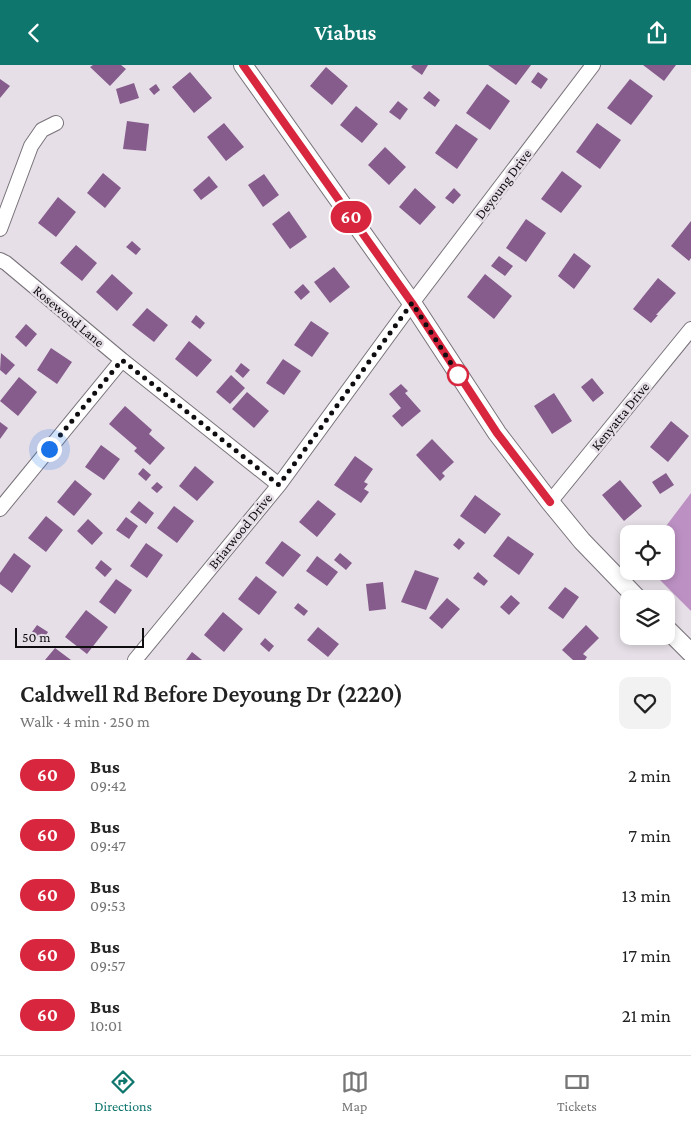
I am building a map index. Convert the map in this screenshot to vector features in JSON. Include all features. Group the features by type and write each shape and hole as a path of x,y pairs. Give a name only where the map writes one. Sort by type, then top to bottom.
{"street":[{"path":"243,65 412,303 497,433 582,541 629,590"},
{"name":"Deyoung Drive","path":"412,303 594,65"},
{"path":"0,229 31,146 42,130 56,123"},
{"name":"Rosewood Lane","path":"0,260 279,485"},
{"name":"Briarwood Drive","path":"135,660 279,485 412,303"},
{"name":"Kenyatta Drive","path":"550,502 691,329"},
{"path":"0,509 122,360"},
{"path":"675,636 691,653"}],"shaded area":[{"path":"691,493 691,611 675,595 675,590 670,590 660,580 675,580 675,525 667,525"}],"building":[{"path":"93,65 121,65 126,69 110,86 90,67"},
{"path":"413,65 428,65 422,75 411,67"},
{"path":"488,65 531,65 516,85"},
{"path":"643,65 676,65 664,81"},
{"path":"326,67 348,86 332,105 310,86"},
{"path":"190,72 212,98 194,113 172,87"},
{"path":"538,72 548,79 541,89 531,82"},
{"path":"0,79 10,86 0,98"},
{"path":"630,79 653,96 631,125 607,108"},
{"path":"134,83 139,98 120,104 116,89"},
{"path":"156,84 160,90 154,95 149,89"},
{"path":"487,84 510,101 490,130 466,113"},
{"path":"429,91 440,100 435,107 423,98"},
{"path":"398,101 408,109 400,120 389,112"},
{"path":"356,106 378,124 362,143 340,125"},
{"path":"127,121 149,124 146,151 123,149"},
{"path":"224,123 244,147 226,161 207,137"},
{"path":"597,123 621,140 600,169 576,152"},
{"path":"456,124 478,139 457,169 435,153"},
{"path":"385,147 406,167 389,185 368,165"},
{"path":"562,171 582,186 561,213 541,199"},
{"path":"103,173 121,188 105,208 87,193"},
{"path":"264,174 279,195 263,207 248,185"},
{"path":"209,176 218,187 201,200 193,190"},
{"path":"415,188 436,207 420,225 399,207"},
{"path":"454,188 461,195 453,204 445,198"},
{"path":"58,197 76,212 56,237 38,223"},
{"path":"289,211 307,237 290,249 272,224"},
{"path":"526,219 546,233 526,262 506,248"},
{"path":"691,221 691,258 689,261 671,246"},
{"path":"132,241 141,249 136,255 126,247"},
{"path":"76,245 97,263 82,281 60,263"},
{"path":"574,253 591,266 574,289 558,276"},
{"path":"499,256 513,266 505,276 491,266"},
{"path":"334,267 350,287 330,303 314,282"},
{"path":"112,274 133,293 117,311 96,292"},
{"path":"485,274 512,296 494,319 467,297"},
{"path":"658,278 676,293 651,323 633,309"},
{"path":"303,284 310,292 301,300 294,292"},
{"path":"147,308 168,325 154,342 132,325"},
{"path":"196,315 205,323 200,329 191,322"},
{"path":"311,321 329,333 312,357 294,345"},
{"path":"26,324 37,334 26,347 15,337"},
{"path":"189,341 212,360 197,377 175,359"},
{"path":"51,348 72,362 57,384 37,370"},
{"path":"1,353 15,365 6,375 0,370"},
{"path":"283,359 301,371 284,395 266,383"},
{"path":"241,363 250,370 243,378 235,371"},
{"path":"231,375 245,388 230,404 216,392"},
{"path":"19,377 37,392 18,416 0,401"},
{"path":"592,378 604,393 593,402 581,387"},
{"path":"401,384 408,391 405,393 421,411 402,427 392,416 401,408 389,394"},
{"path":"247,392 269,411 254,428 232,409"},
{"path":"554,393 572,421 552,434 534,406"},
{"path":"125,406 152,430 149,434 165,448 150,465 134,451 137,448 109,424"},
{"path":"671,421 689,436 668,462 650,447"},
{"path":"0,422 8,428 0,439"},
{"path":"432,439 454,462 442,473 445,476 440,481 416,455"},
{"path":"101,445 120,459 104,480 85,467"},
{"path":"355,456 373,469 364,482 368,484 364,489 369,492 361,503 334,485"},
{"path":"195,466 214,482 197,501 179,486"},
{"path":"143,468 151,475 146,481 138,474"},
{"path":"666,473 674,485 660,494 652,482"},
{"path":"75,480 92,494 74,516 57,502"},
{"path":"620,480 642,506 624,521 602,495"},
{"path":"157,482 163,487 157,493 151,488"},
{"path":"475,495 501,514 485,534 460,516"},
{"path":"318,500 336,514 317,537 299,522"},
{"path":"139,501 154,513 146,524 130,512"},
{"path":"174,506 194,521 177,543 157,528"},
{"path":"46,516 63,530 46,552 28,538"},
{"path":"126,517 138,526 129,539 116,530"},
{"path":"88,519 103,533 92,545 77,531"},
{"path":"508,536 534,554 519,575 493,556"},
{"path":"459,538 465,543 459,550 453,545"},
{"path":"282,541 301,555 283,577 265,563"},
{"path":"146,543 163,555 147,578 130,566"},
{"path":"14,553 31,566 12,593 0,584 0,573"},
{"path":"340,553 352,563 346,570 334,560"},
{"path":"317,556 338,572 327,586 306,571"},
{"path":"101,560 112,569 105,577 95,568"},
{"path":"415,570 439,578 426,610 401,602"},
{"path":"478,572 488,581 484,586 473,578"},
{"path":"256,576 277,592 259,615 238,599"},
{"path":"116,579 132,590 115,614 99,602"},
{"path":"383,582 386,609 369,611 366,584"},
{"path":"565,587 579,597 563,619 548,608"},
{"path":"511,595 520,603 509,615 500,607"},
{"path":"447,598 460,609 442,629 429,618"},
{"path":"298,603 308,611 304,616 294,608"},
{"path":"86,610 108,627 87,654 65,637"},
{"path":"223,612 243,629 224,652 204,635"},
{"path":"37,625 48,632 43,640 32,632"},
{"path":"586,625 599,638 583,654 587,657 585,660 573,660 562,650"},
{"path":"318,627 339,644 328,657 307,640"},
{"path":"265,638 274,646 269,652 260,644"},
{"path":"55,648 71,660 45,660"},
{"path":"192,652 202,660 186,660"}],"bus line":[{"name":"60","path":"243,65 412,303 497,433 550,502"}],"route":[{"path":"49,449 122,360 279,485 412,303 463,382 458,375"}]}
